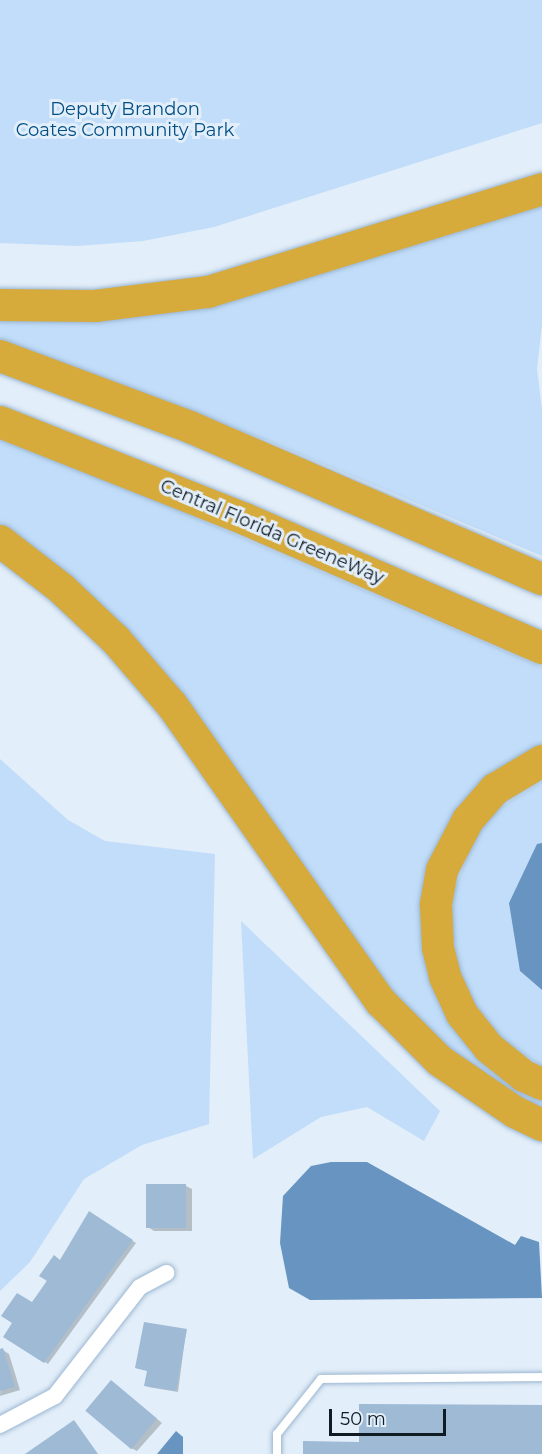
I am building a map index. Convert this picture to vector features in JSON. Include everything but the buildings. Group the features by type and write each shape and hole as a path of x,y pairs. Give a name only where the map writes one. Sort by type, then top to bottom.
{"highway":[{"path":"0,305 96,306 208,292 542,189"},
{"path":"0,356 210,436 542,579"},
{"name":"Central Florida GreeneWay","path":"0,422 245,519 542,648"},
{"path":"0,541 62,589 116,640 172,705 381,1002 440,1061 515,1112 542,1125"},
{"path":"542,761 495,789 468,820 442,870 436,905 438,948 445,978 462,1014 489,1048 524,1076 542,1084"}],"street":[{"path":"0,1425 55,1396 140,1287 166,1273"}],"lane":[{"path":"278,1454 278,1434 321,1379 542,1377"}],"green space":[{"name":"Deputy Brandon Coates Community Park","path":"0,0 542,0 542,123 214,227 143,241 78,246 0,243"},
{"path":"542,195 542,325 537,369 542,409 542,556 268,441 0,340 0,311 68,313"},
{"path":"0,440 104,478 542,667 542,747 507,765 424,940 542,1099 542,1116 505,1096 399,1010 282,848 0,531"},
{"path":"0,759 68,820 105,841 215,854 209,1124 142,1145 84,1179 30,1262 0,1291"},
{"path":"542,782 542,843 537,845 520,971 542,990 542,1067 504,1040 470,998 459,975 451,915 455,888 475,837 493,812"},
{"path":"241,921 440,1111 424,1141 367,1107 321,1117 253,1159"}],"shaded area":[{"path":"542,843 542,990 520,971 509,903 537,844"},
{"path":"331,1162 367,1162 515,1245 521,1236 539,1242 542,1298 310,1300 289,1288 280,1243 283,1196 311,1166"},
{"path":"176,1431 183,1437 183,1454 157,1454"}]}
